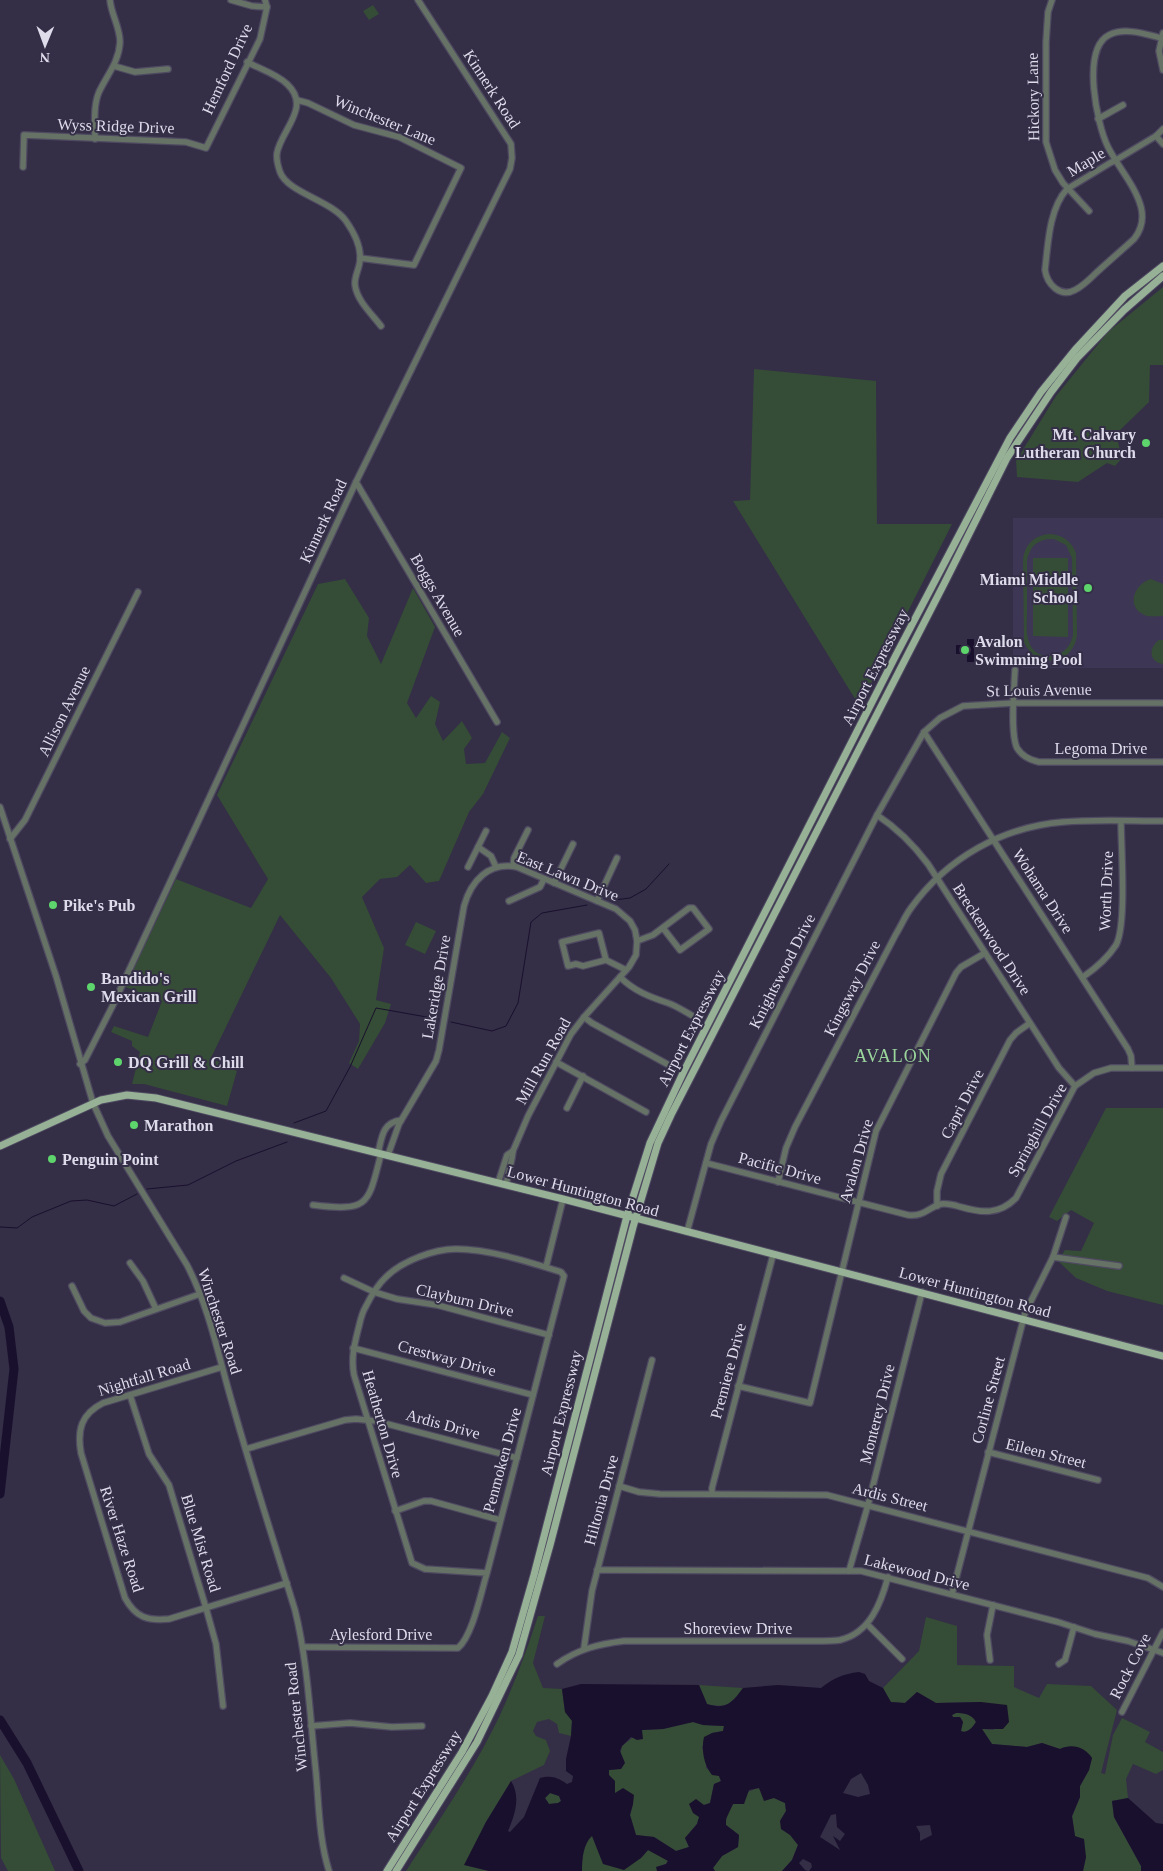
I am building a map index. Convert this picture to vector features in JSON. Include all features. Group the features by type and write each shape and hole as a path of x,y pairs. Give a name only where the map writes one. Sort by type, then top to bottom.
{"main road":[{"name":"Airport Expressway","path":"387,1871 462,1752 492,1696 512,1652 534,1575 627,1216 650,1143 684,1071 1010,438 1041,392 1075,350 1125,296 1163,266"},
{"name":"Airport Expressway","path":"396,1871 477,1742 518,1655 550,1546 635,1219 658,1143 671,1115 1007,458 1051,392 1077,358 1124,310 1163,276"},
{"name":"Lower Huntington Road","path":"0,1146 102,1100 127,1095 156,1098 563,1199 1163,1356"}],"street":[{"path":"95,139 97,100 114,66 120,42 119,31 110,0"},
{"path":"231,0 252,6 267,7"},
{"name":"Hemford Drive","path":"206,148 260,39 267,7 265,0"},
{"name":"Kinnerk Road","path":"80,1064 85,1060 112,1008 356,482 510,169 512,158 511,144 418,0"},
{"name":"Hickory Lane","path":"1052,0 1048,12 1046,42 1046,142 1055,170 1067,189 1089,211"},
{"path":"1116,160 1107,145 1098,119 1094,70 1096,52 1100,44 1109,35 1125,31 1162,35 1159,51 1163,70"},
{"path":"248,62 288,84 293,91 297,100 295,114 278,152 277,162 281,174 292,186 333,208 345,219 354,235 360,258 356,278 357,292 381,326"},
{"path":"114,66 135,72 168,69"},
{"name":"Winchester Lane","path":"297,100 308,103 354,125 399,137 462,168 414,265 360,258"},
{"path":"1098,119 1123,105"},
{"name":"Maple","path":"1116,160 1138,196 1143,217 1140,230 1134,239 1082,286 1070,292 1061,291 1049,282 1045,270 1055,210 1059,200 1067,189 1156,136 1163,129"},
{"name":"Wyss Ridge Drive","path":"23,167 24,135 186,142 206,148"},
{"path":"1156,136 1163,144"},
{"name":"Boggs Avenue","path":"356,482 497,722"},
{"name":"Allison Avenue","path":"10,839 25,820 138,592"},
{"path":"1014,703 1015,670"},
{"name":"St Louis Avenue","path":"924,732 940,718 963,706 1014,703 1163,703"},
{"name":"Legoma Drive","path":"1014,703 1014,736 1018,749 1026,757 1040,762 1163,762"},
{"name":"Knightswood Drive","path":"688,1232 711,1144 721,1121 877,815 924,732"},
{"name":"Wohama Drive","path":"924,732 1128,1049 1132,1068"},
{"name":"Winchester Road","path":"0,807 56,976 80,1064 93,1103 108,1136 187,1265 200,1294 295,1610 303,1648 322,1838 329,1871"},
{"name":"Breckenwood Drive","path":"877,815 909,840 928,864 1059,1068 1075,1086"},
{"name":"Worth Drive","path":"1083,977 1104,961 1117,943 1121,926 1121,821"},
{"name":"Kingsway Drive","path":"778,1182 783,1156 795,1127 896,934 911,908 936,878 959,859 993,839 1028,828 1053,823 1163,821"},
{"path":"513,866 514,858 528,830"},
{"path":"468,867 486,831"},
{"path":"554,883 573,844"},
{"path":"478,847 491,856 499,867"},
{"path":"597,901 617,858"},
{"name":"East Lawn Drive","path":"499,867 513,866 624,914 635,930 637,941"},
{"name":"Lakeridge Drive","path":"383,1154 436,1061 466,899 477,880 486,872 499,867"},
{"path":"509,901 540,887 544,879"},
{"path":"637,941 648,938 689,908 693,908 709,929 680,950 663,928"},
{"path":"606,960 599,932 562,942 568,966 576,964 583,966 606,960 626,970"},
{"name":"Mill Run Road","path":"498,1183 507,1155 512,1151 571,1034 626,970 636,955 637,941"},
{"name":"Avalon Drive","path":"738,1386 810,1403 876,1131 943,997 961,966 985,953"},
{"path":"620,977 630,987 655,1000 670,1003 693,1016"},
{"path":"584,1017 668,1064"},
{"name":"Capri Drive","path":"937,1206 937,1191 941,1174 1010,1040 1030,1023"},
{"path":"556,1062 596,1082 607,1092 646,1112"},
{"name":"Springhill Drive","path":"1016,1198 1075,1086 1094,1073 1111,1068 1163,1068"},
{"path":"567,1108 583,1076"},
{"name":"Lakeridge Drive","path":"383,1154 386,1127 392,1121 401,1120"},
{"name":"Mill Run Road","path":"506,1185 512,1151"},
{"path":"313,1205 344,1208 360,1203 366,1198 373,1187 383,1154"},
{"name":"Pacific Drive","path":"706,1163 913,1216 930,1211 937,1206 950,1204 987,1212 1002,1209 1016,1198"},
{"path":"546,1267 563,1199"},
{"name":"Corline Street","path":"952,1594 1024,1320 1053,1257 1066,1217"},
{"name":"Heatherton Drive","path":"487,1573 425,1569 412,1563 354,1375 352,1363 353,1348 364,1310 374,1292 386,1277 395,1270 427,1254 456,1249 490,1253 546,1267 561,1272 564,1276"},
{"name":"Premiere Drive","path":"712,1494 773,1254"},
{"path":"1053,1257 1119,1266"},
{"path":"130,1262 143,1281 156,1309"},
{"name":"Penmoken Drive","path":"458,1648 463,1643 474,1616 487,1573 564,1276"},
{"name":"Clayburn Drive","path":"344,1278 374,1292 397,1299 437,1304 549,1335"},
{"path":"72,1286 84,1311 97,1322 111,1324 200,1294"},
{"name":"Monterey Drive","path":"849,1570 868,1505 922,1292"},
{"name":"Crestway Drive","path":"353,1348 533,1395"},
{"name":"Hiltonia Drive","path":"584,1648 588,1610 597,1570 652,1360"},
{"name":"Nightfall Road","path":"81,1453 79,1437 82,1424 86,1414 93,1408 103,1402 222,1367"},
{"name":"Blue Mist Road","path":"130,1395 149,1454 169,1485 206,1608 216,1644 223,1706"},
{"name":"Ardis Drive","path":"246,1449 345,1420 376,1421 517,1458"},
{"name":"Eileen Street","path":"988,1452 1098,1480"},
{"name":"River Haze Road","path":"81,1453 125,1598 129,1605 140,1616 153,1620 169,1619 206,1608"},
{"name":"Ardis Street","path":"619,1486 649,1494 827,1495 1148,1578 1163,1587"},
{"path":"395,1511 424,1501 431,1501 500,1520"},
{"name":"Lakewood Drive","path":"597,1570 849,1570 888,1577 994,1605 1096,1634 1128,1641 1163,1653"},
{"name":"Shoreview Drive","path":"557,1664 584,1648 624,1641 840,1640 855,1633 867,1624 878,1608 888,1577"},
{"path":"206,1608 287,1583"},
{"path":"990,1660 987,1635 994,1605"},
{"path":"867,1624 902,1659"},
{"path":"1059,1664 1065,1660 1074,1627"},
{"name":"Rock Cove","path":"1122,1712 1163,1632"},
{"name":"Aylesford Drive","path":"303,1648 458,1648"},
{"path":"310,1726 350,1723 392,1727 422,1726"}],"shaded area":[{"name":"Miami Middle School","path":"1013,518 1163,518 1163,668 1022,668 1016,663 1013,659"},
{"name":"Avalon Swimming Pool","path":"967,639 974,639 974,662 967,662 967,654 956,654 956,645 967,645"},
{"path":"859,1672 865,1674 869,1681 883,1688 891,1702 905,1703 917,1692 936,1703 981,1702 1007,1705 1009,1722 1003,1729 982,1729 992,1744 1027,1747 1042,1743 1060,1749 1074,1746 1086,1751 1092,1758 1089,1770 1080,1786 1080,1797 1072,1816 1075,1836 1084,1839 1086,1857 1083,1871 809,1871 812,1867 811,1863 803,1859 799,1863 808,1871 782,1871 792,1860 798,1845 790,1835 781,1829 780,1821 786,1811 785,1803 774,1798 764,1801 759,1788 749,1790 744,1804 733,1804 726,1819 726,1825 739,1835 738,1847 722,1856 713,1868 715,1871 657,1871 656,1867 666,1864 668,1861 648,1850 641,1858 624,1870 603,1864 592,1836 585,1847 582,1871 489,1871 464,1865 486,1822 511,1781 516,1793 516,1806 508,1831 510,1832 524,1817 540,1778 554,1777 567,1784 572,1782 573,1776 566,1771 566,1759 572,1721 565,1712 562,1689 581,1684 699,1685 707,1704 724,1706 732,1701 743,1688 778,1685 821,1688 843,1675","holes":["962,1713 972,1717 976,1722 970,1730 963,1732 961,1731 963,1722 960,1717 953,1717 952,1715","693,1722 703,1725 724,1726 723,1731 704,1737 703,1752 705,1762 712,1775 719,1776 721,1781 714,1784 710,1803 704,1805 696,1799 689,1804 693,1813 699,1817 697,1824 685,1838 689,1847 676,1851 654,1837 636,1835 630,1815 634,1795 623,1788 615,1793 615,1781 609,1775 609,1770 621,1769 625,1763 620,1751 622,1746 631,1737 637,1740 643,1739 642,1730 663,1729","861,1773 868,1785 870,1794 858,1797 843,1793 851,1779","550,1793 559,1796 561,1801 549,1804 545,1798","836,1814 837,1827 845,1834 840,1841 833,1836 840,1850 820,1837 831,1815","930,1825 932,1835 920,1841 920,1833 916,1826"]},
{"path":"1128,1798 1156,1823 1163,1824 1163,1871 1141,1871 1141,1866 1114,1817 1112,1801"}],"green space":[{"path":"373,5 379,14 369,20 363,11"},
{"path":"1163,287 1163,365 1150,365 1149,402 1116,434 1122,458 1115,466 1107,463 1078,482 1017,477 1016,461 1056,396 1108,332"},
{"path":"754,369 876,381 877,524 952,524 860,707 733,501 750,500"},
{"path":"1050,534 1063,537 1072,545 1076,553 1077,635 1069,653 1053,661 1037,657 1024,642 1024,555 1031,542","holes":["1054,539 1066,545 1072,558 1073,634 1066,649 1059,654 1044,656 1037,653 1027,636 1027,561 1032,547 1039,542"]},
{"path":"1033,558 1068,558 1068,637 1033,636"},
{"path":"345,579 369,618 367,636 381,664 413,588 435,627 407,703 416,718 431,696 440,702 435,724 443,741 462,721 472,738 464,749 466,764 485,763 502,732 510,738 483,794 469,812 439,881 426,883 410,865 397,877 380,879 362,897 384,948 376,1000 391,1004 385,1023 358,1069 349,1063 359,1041 360,1024 331,978 280,915 211,1058 237,1071 227,1106 144,1084 132,1084 140,1052 132,1046 132,1041 111,1032 114,1026 148,1037 162,1001 125,987 176,879 251,908 268,879 217,795 318,584"},
{"path":"1151,579 1163,584 1163,616 1147,616 1140,613 1134,603 1136,591"},
{"path":"1163,640 1163,664 1155,661 1152,654 1155,643"},
{"path":"416,922 436,931 425,954 405,945"},
{"path":"1106,1108 1163,1108 1163,1305 1107,1291 1076,1278 1058,1261 1065,1250 1081,1251 1094,1223 1071,1210 1057,1221 1049,1217"},
{"path":"538,1616 545,1616 533,1663 543,1688 562,1689 565,1712 572,1720 571,1736 559,1733 557,1724 549,1719 537,1722 533,1731 536,1736 546,1740 550,1751 544,1765 511,1781 486,1822 465,1865 489,1871 406,1871 456,1794 490,1735 516,1678"},
{"path":"926,1617 957,1626 957,1665 1014,1666 1014,1687 1039,1698 1047,1684 1091,1686 1117,1710 1101,1773 1105,1774 1113,1735 1122,1718 1150,1732 1145,1742 1163,1752 1163,1770 1156,1774 1133,1764 1126,1779 1128,1798 1112,1801 1114,1817 1141,1866 1141,1871 1083,1871 1086,1857 1075,1836 1072,1817 1080,1797 1080,1786 1089,1770 1092,1758 1084,1752 1073,1747 1060,1749 1042,1743 1027,1747 992,1744 982,1729 994,1730 981,1702 936,1703 917,1692 905,1703 890,1702 883,1688 919,1651"},
{"path":"699,1685 743,1688 736,1698 728,1704 720,1706 707,1704"},
{"path":"956,1713 968,1715 976,1722 967,1731 960,1731 963,1722 960,1717 953,1717 952,1715"},
{"path":"693,1722 703,1725 724,1726 723,1731 712,1733 702,1747 706,1759 706,1768 719,1776 721,1782 714,1784 710,1803 704,1805 697,1824 685,1838 689,1847 676,1851 654,1837 636,1835 630,1815 633,1804 615,1793 609,1770 617,1769 622,1746 642,1730 663,1729"},
{"path":"0,1755 14,1779 55,1871 8,1871 1,1858"},
{"path":"759,1788 785,1803 786,1811 780,1821 798,1845 792,1860 782,1871 715,1871 713,1868 722,1856 738,1847 739,1835 726,1825 732,1806 741,1796"},
{"path":"550,1793 559,1796 561,1801 549,1804 545,1798"},
{"path":"592,1835 641,1858 648,1850 668,1860 666,1864 657,1867 657,1871 582,1871 585,1847"}],"waterway":[{"path":"614,900 630,898 646,889 669,864"},
{"path":"451,1022 492,1031 506,1026 518,1003 531,922 542,913 587,905"},
{"path":"294,1123 326,1111 350,1067 376,1008 438,1019"},
{"path":"147,1189 188,1185 236,1161 287,1142"},
{"path":"0,1227 17,1228 32,1217 71,1201 87,1200 114,1206 137,1194"},
{"path":"0,1301 9,1327 14,1369 0,1494"},
{"path":"0,1720 27,1763 79,1871"}],"place":[{"name":"Mt. Calvary Lutheran Church","path":"1146,443"},
{"name":"Miami Middle School","path":"1088,588"},
{"name":"Avalon Swimming Pool","path":"965,650"},
{"name":"Pike's Pub","path":"53,905"},
{"name":"Bandido's Mexican Grill","path":"91,987"},
{"name":"DQ Grill & Chill","path":"118,1062"},
{"name":"Marathon","path":"134,1125"},
{"name":"Penguin Point","path":"52,1159"}],"district":[{"name":"AVALON","path":"893,1056"}]}
